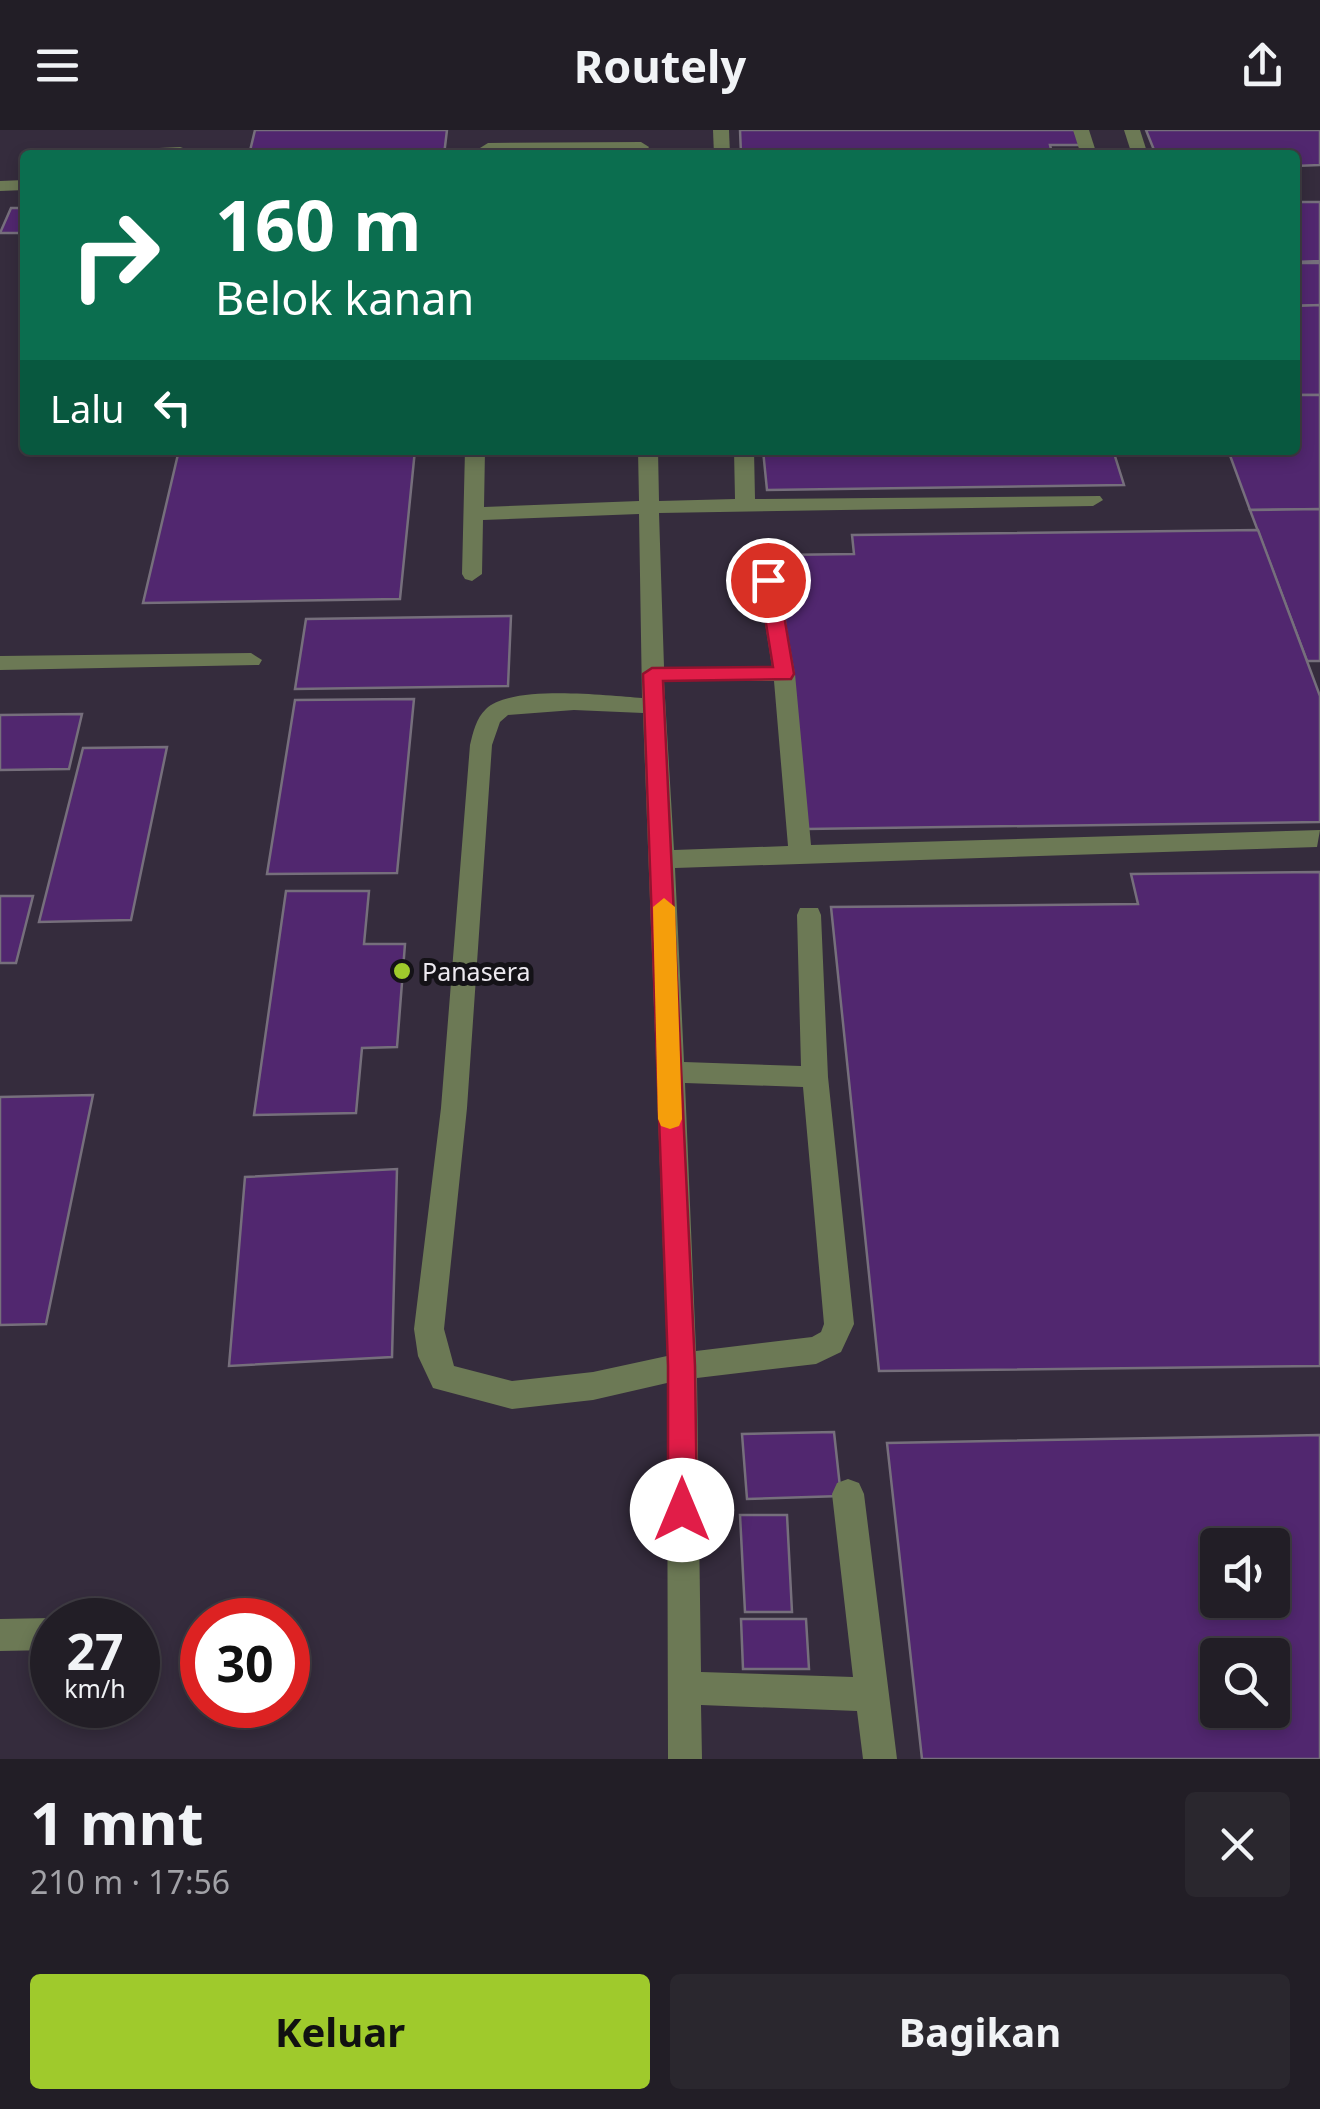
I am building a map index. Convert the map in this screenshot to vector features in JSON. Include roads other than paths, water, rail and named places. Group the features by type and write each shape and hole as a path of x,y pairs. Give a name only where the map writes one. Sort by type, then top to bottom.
{"street":[{"path":"526,150 641,144"},
{"path":"472,574 475,455"},
{"path":"648,455 653,706 663,859 682,1366 685,1759"},
{"path":"744,455 745,506"},
{"path":"473,514 649,507 1093,500"},
{"path":"763,548 784,674 800,852"},
{"path":"0,663 251,660"},
{"path":"652,674 784,674"},
{"path":"653,706 528,704 499,710 490,719 481,745 454,1108 429,1329 433,1356 444,1378 512,1395 593,1386 682,1366 816,1350 831,1342 838,1324 816,1077 809,915"},
{"path":"663,859 1317,838"},
{"path":"668,1072 816,1077"},
{"path":"848,1494 880,1759"},
{"path":"0,1636 30,1635"},
{"path":"683,1688 874,1695"}],"place":[{"name":"Panasera","path":"402,971"}]}
